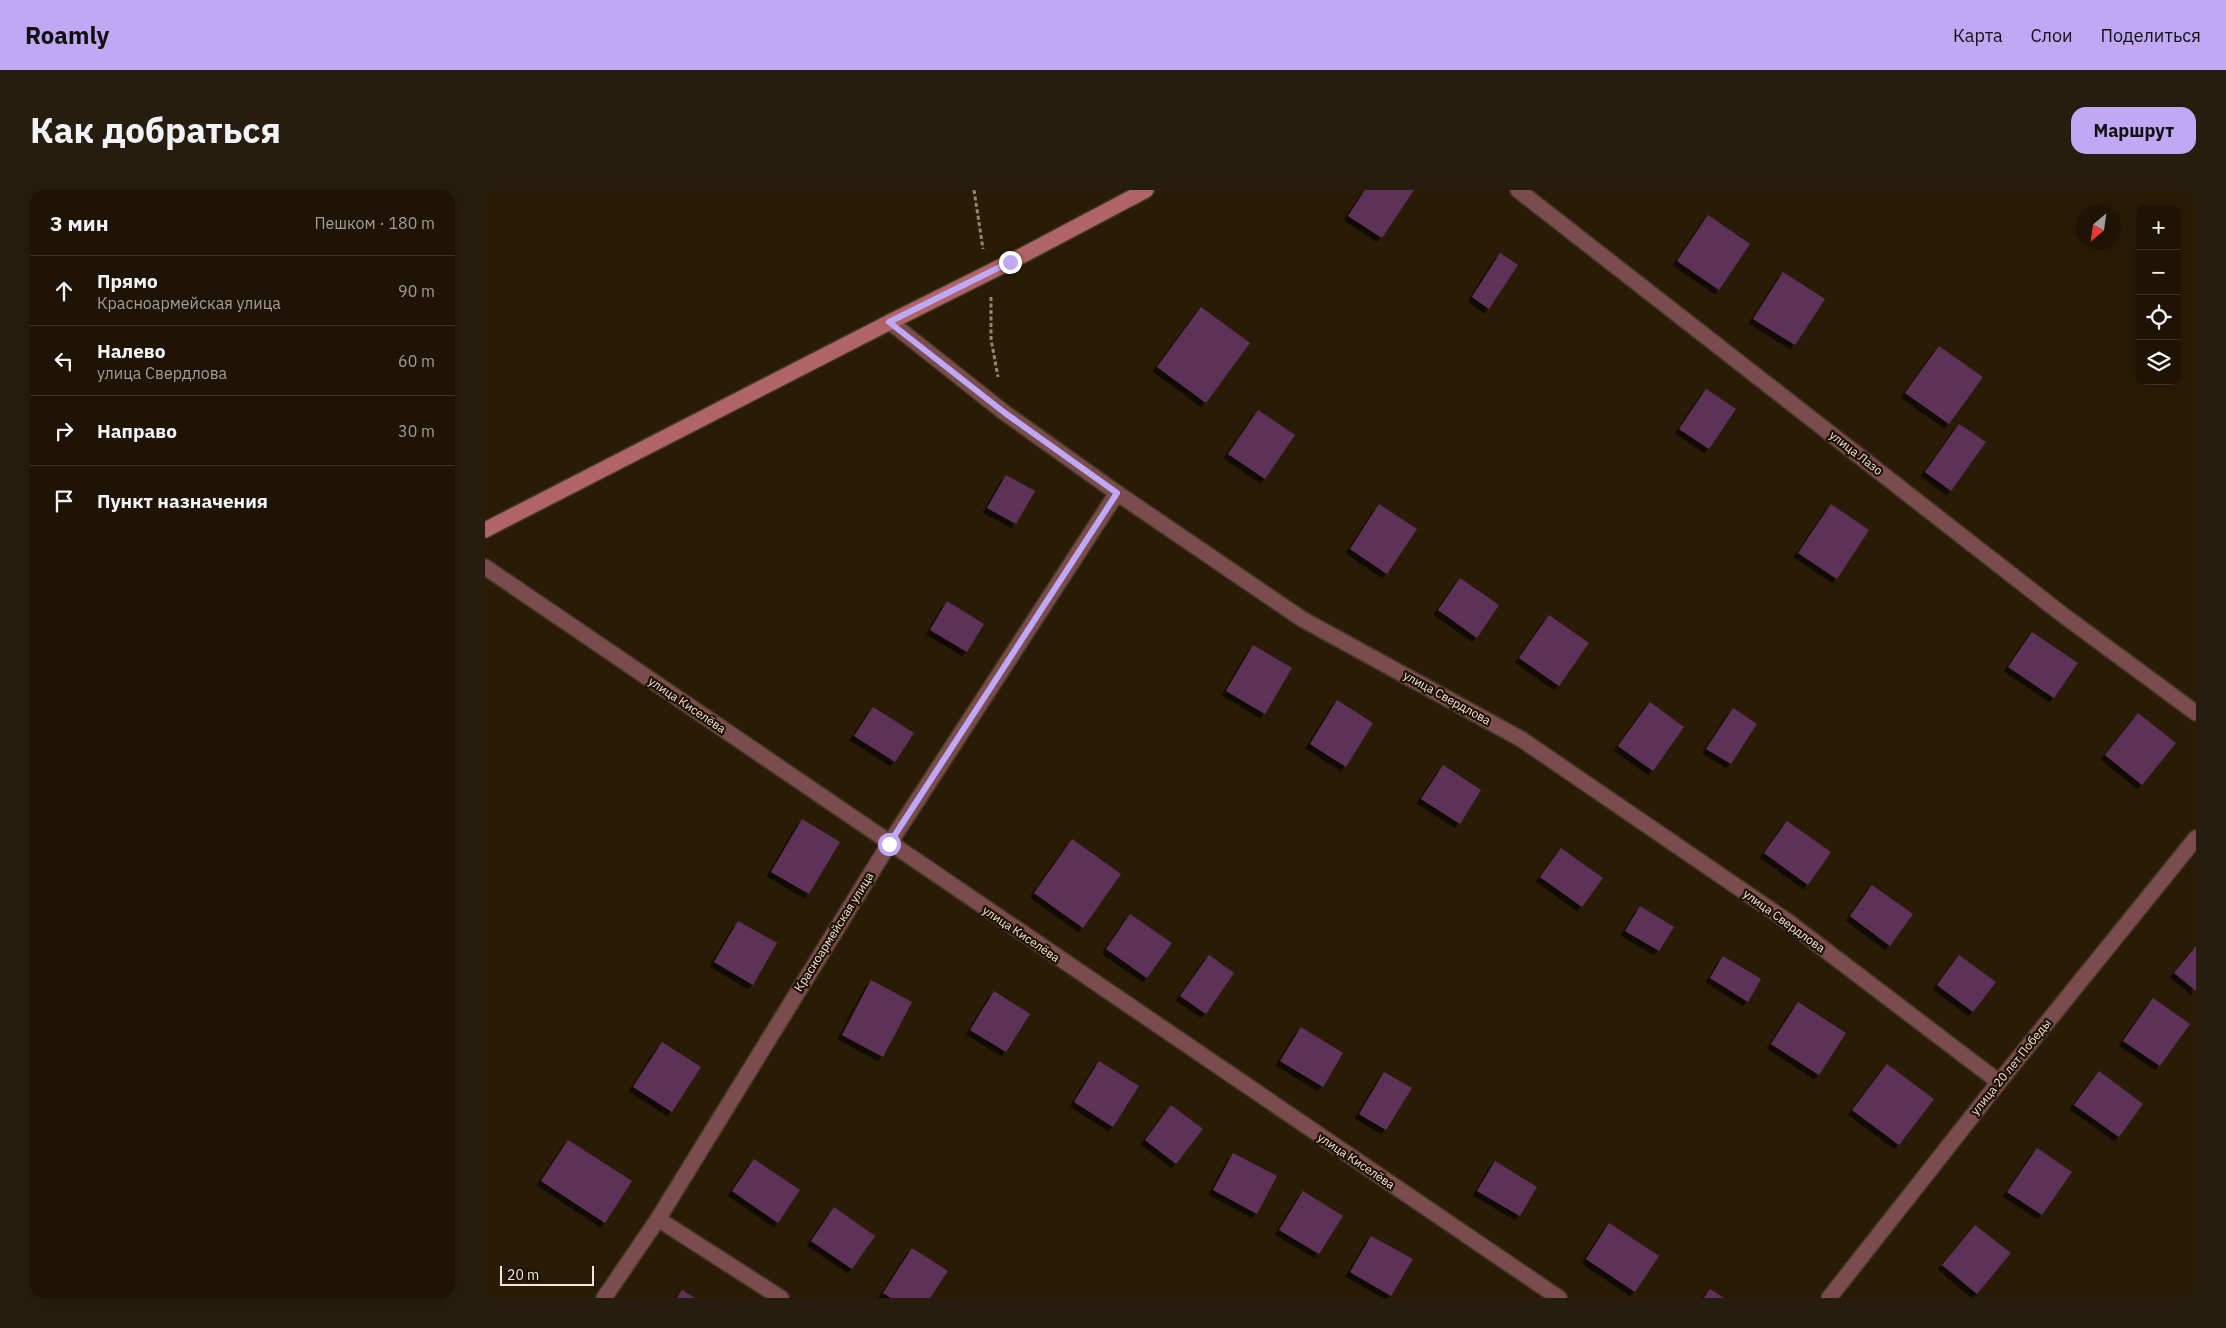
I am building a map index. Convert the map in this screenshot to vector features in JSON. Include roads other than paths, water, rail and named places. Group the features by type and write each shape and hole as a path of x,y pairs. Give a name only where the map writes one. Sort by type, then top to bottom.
{"street":[{"path":"485,530 889,322 1010,262 1146,190"},
{"name":"улица Лазо","path":"1518,190 2063,615 2196,713"},
{"name":"улица Свердлова","path":"889,322 1005,413 1117,493 1301,619 1521,739 1787,921 1999,1082"},
{"name":"Красноармейская улица","path":"604,1298 658,1219 889,844 1117,493"},
{"name":"улица Киселёва","path":"485,567 889,844 1559,1298"},
{"name":"улица 20 лет Победы","path":"1829,1298 1999,1082 2196,838"},
{"path":"658,1219 781,1298"}]}
